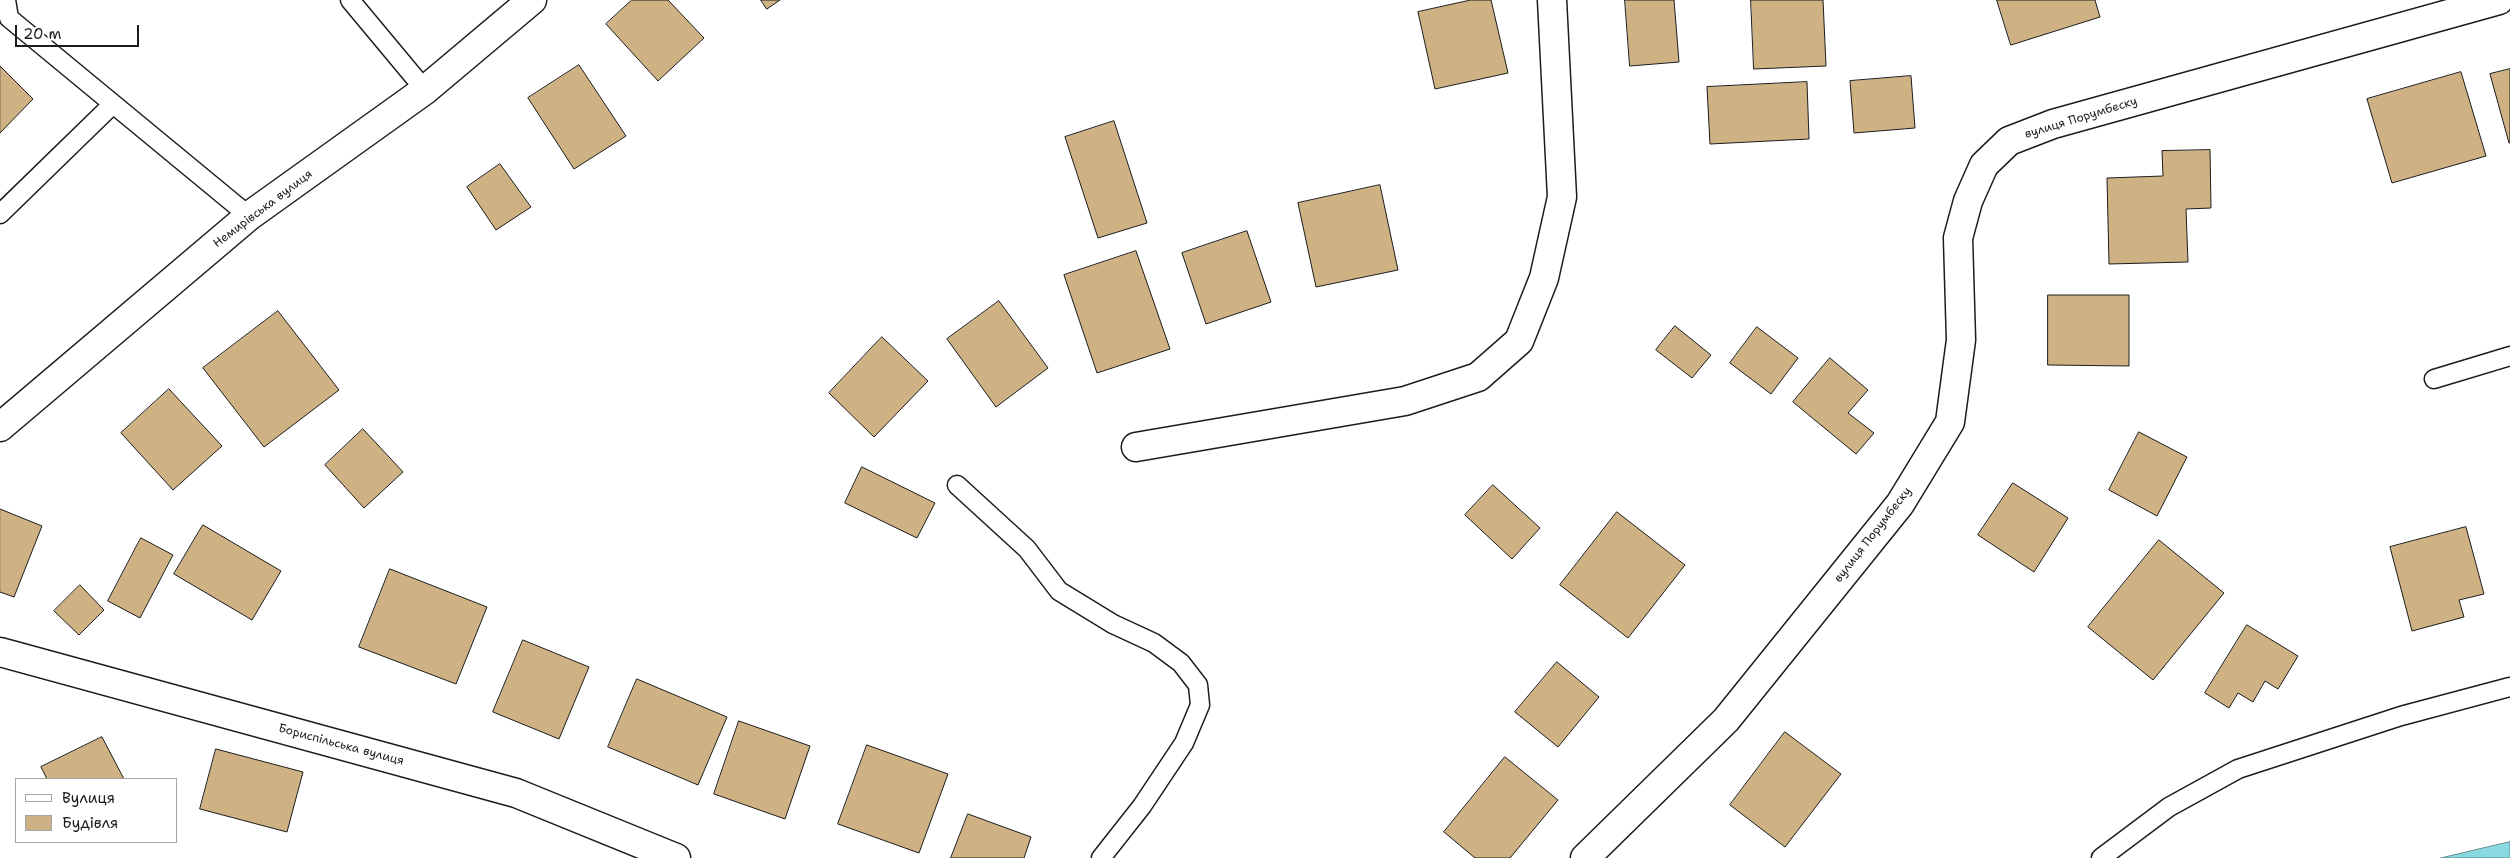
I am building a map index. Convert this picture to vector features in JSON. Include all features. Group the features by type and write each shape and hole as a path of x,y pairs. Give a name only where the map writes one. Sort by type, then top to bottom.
{"street":[{"path":"1136,447 1405,401 1478,377 1519,341 1544,278 1562,197 1552,0"},
{"name":"вулиця Порумбеску","path":"1585,858 1726,720 1900,504 1950,422 1961,340 1958,238 1968,201 1984,165 2009,140 2063,122 2499,0"},
{"name":"Немирівська вулиця","path":"1,424 249,216 425,90 526,2"},
{"name":"Бориспільська вулиця","path":"0,652 516,793 676,858"}],"lane":[{"path":"6,0 10,18 249,216"},
{"path":"350,0 425,90"},
{"path":"0,214 113,104"},
{"path":"2434,379 2510,356"},
{"path":"957,485 1027,549 1059,591 1113,624 1154,643 1181,663 1198,686 1200,705 1184,743 1142,806 1102,858"},
{"path":"2101,858 2168,807 2238,769 2401,716 2510,687"}],"water":[{"path":"2510,842 2510,858 2441,858"}],"building":[{"path":"632,0 668,0 704,38 658,81 606,24"},
{"path":"761,0 780,0 767,9"},
{"path":"1471,0 1491,0 1508,73 1435,89 1418,12"},
{"path":"1625,0 1674,0 1679,62 1630,66"},
{"path":"1751,0 1823,0 1826,66 1754,69"},
{"path":"1997,0 2095,0 2100,17 2011,45"},
{"path":"579,65 626,136 574,169 528,98"},
{"path":"0,66 33,99 0,133"},
{"path":"2510,69 2510,143 2509,143 2490,74"},
{"path":"2461,72 2486,156 2392,183 2367,99"},
{"path":"1911,76 1915,128 1854,133 1850,81"},
{"path":"1807,82 1809,139 1710,144 1707,87"},
{"path":"1114,121 1147,223 1098,238 1065,137"},
{"path":"2210,150 2211,208 2186,209 2188,262 2109,264 2107,178 2163,176 2162,151"},
{"path":"500,164 531,207 496,230 467,187"},
{"path":"1380,185 1398,270 1316,287 1298,203"},
{"path":"1247,231 1271,302 1206,324 1182,253"},
{"path":"1136,251 1170,349 1097,373 1064,275"},
{"path":"2048,295 2129,295 2129,366 2048,365"},
{"path":"999,301 1048,368 996,407 947,339"},
{"path":"278,311 339,390 264,447 203,368"},
{"path":"1675,326 1711,355 1692,378 1656,350"},
{"path":"1757,327 1798,358 1771,394 1730,363"},
{"path":"882,337 928,381 874,437 829,393"},
{"path":"1830,358 1868,390 1848,413 1874,433 1856,454 1793,402"},
{"path":"169,389 222,446 173,490 121,433"},
{"path":"363,429 403,472 364,508 325,465"},
{"path":"2139,432 2187,457 2157,516 2109,490"},
{"path":"862,467 935,503 917,538 845,503"},
{"path":"2013,483 2068,518 2034,572 1978,535"},
{"path":"1493,485 1540,528 1512,559 1465,515"},
{"path":"0,509 42,526 14,597 0,592"},
{"path":"1617,512 1685,565 1628,638 1560,585"},
{"path":"203,525 281,571 252,620 174,574"},
{"path":"2466,527 2484,594 2459,600 2464,617 2412,631 2390,547"},
{"path":"141,538 173,555 140,618 108,601"},
{"path":"2159,540 2224,593 2153,680 2088,627"},
{"path":"390,569 487,607 456,684 359,647"},
{"path":"80,585 104,610 79,635 54,611"},
{"path":"2247,625 2298,656 2278,689 2265,681 2253,702 2238,693 2229,708 2205,693"},
{"path":"523,640 589,667 559,739 493,712"},
{"path":"1557,662 1599,697 1558,747 1515,712"},
{"path":"637,679 727,717 698,785 608,747"},
{"path":"739,721 810,746 785,819 714,794"},
{"path":"1785,732 1841,774 1785,847 1730,805"},
{"path":"102,737 123,778 46,778 41,767"},
{"path":"867,745 948,774 919,853 838,824"},
{"path":"216,749 303,772 287,832 200,809"},
{"path":"1505,757 1558,800 1510,858 1475,858 1444,832"},
{"path":"968,814 1031,837 1024,858 951,858"}]}
